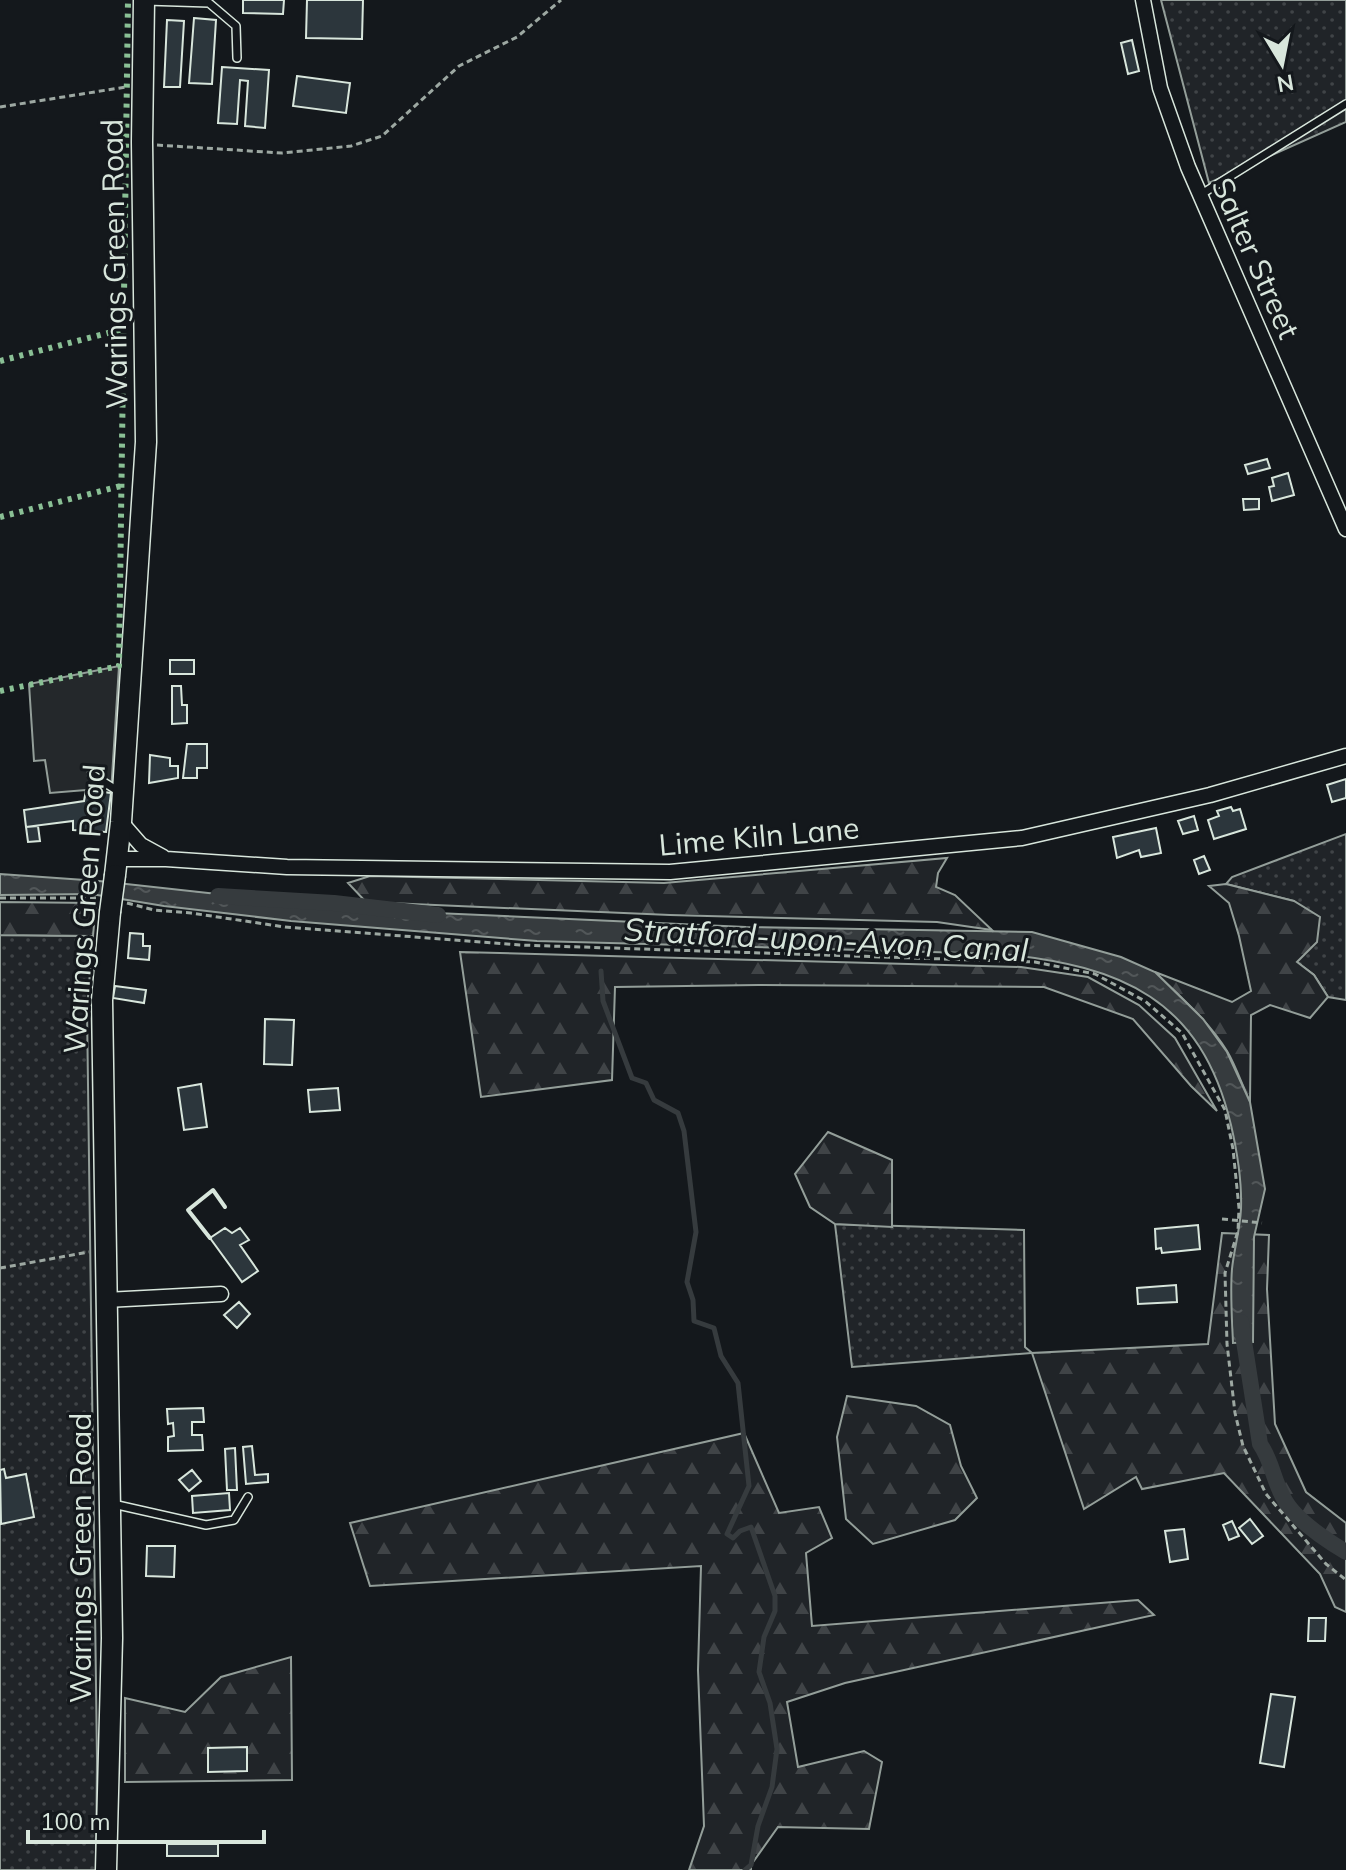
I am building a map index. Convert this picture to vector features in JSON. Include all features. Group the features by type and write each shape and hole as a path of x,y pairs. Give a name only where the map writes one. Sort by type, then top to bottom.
{"street":[{"name":"Warings Green Road","path":"106,1870 112,1638 102,1000 121,822 146,442 142,142 144,0"},
{"name":"Salter Street","path":"1143,0 1160,88 1200,195 1346,529"},
{"name":"Lime Kiln Lane","path":"116,867 166,859 287,867 670,872 1022,838 1210,795 1346,756"},
{"path":"121,822 141,845 166,859"},
{"path":"106,1300 221,1294"}],"lane":[{"path":"144,0 209,3 236,26 237,58"},
{"path":"1200,195 1346,104"},
{"path":"91,774 123,794"},
{"path":"111,1504 206,1525 234,1520 248,1497"}],"path":[{"path":"142,142 180,148 282,153 310,152 382,136 459,66 517,37 561,0"},
{"path":"0,107 142,84"},
{"path":"0,898 110,904 285,927 520,945 1035,962 1095,974 1122,987 1145,1001 1182,1033 1225,1110 1233,1149 1239,1208 1238,1231 1225,1273 1227,1344 1235,1413 1243,1446 1266,1494 1326,1564 1346,1580"},
{"path":"1222,1219 1262,1223"},
{"path":"0,1268 105,1250"}],"green space":[{"path":"1161,0 1346,0 1346,122 1209,183"},
{"path":"1346,834 1346,1000 1328,997 1314,975 1297,962 1294,901 1226,884 1232,877"},
{"path":"947,858 938,873 936,887 955,895 992,930 937,922 366,902 348,883 370,876 664,883"},
{"path":"1226,884 1294,901 1320,917 1317,942 1297,962 1314,975 1328,997 1310,1018 1270,1005 1251,1015 1250,1102 1227,1051 1211,1029 1155,972 1232,1002 1251,991 1229,903 1209,886"},
{"path":"0,902 96,903 93,936 0,935"},
{"path":"0,935 93,936 87,1009 96,1870 0,1870"},
{"path":"460,952 1021,967 1088,977 1139,1005 1175,1038 1217,1111 1133,1019 1044,987 615,987 612,1080 481,1097"},
{"path":"828,1132 892,1160 892,1227 835,1224 810,1207 795,1174"},
{"path":"835,1224 1024,1230 1025,1347 1032,1353 852,1367"},
{"path":"1222,1233 1269,1235 1267,1289 1275,1424 1306,1492 1346,1523 1346,1612 1335,1607 1320,1574 1224,1473 1142,1489 1136,1477 1084,1509 1032,1353 1208,1344"},
{"path":"847,1396 916,1406 950,1425 961,1466 977,1498 955,1520 873,1544 846,1519 837,1437"},
{"path":"744,1433 779,1513 819,1507 832,1538 806,1553 812,1626 1138,1600 1154,1615 845,1683 787,1702 798,1767 864,1751 882,1762 869,1829 778,1827 751,1865 751,1870 689,1870 704,1826 698,1670 701,1566 370,1586 350,1523"},
{"path":"291,1657 292,1780 125,1782 125,1698 185,1712 221,1677"}],"shaded area":[{"path":"119,666 111,793 86,790 50,793 45,760 34,761 29,684"}],"water":[{"path":"0,874 413,912 746,927 1032,932 1121,957 1155,972 1203,1019 1227,1052 1250,1102 1265,1189 1254,1237 1253,1342 1233,1343 1231,1278 1241,1188 1231,1125 1217,1082 1199,1047 1177,1019 1150,997 1119,980 1084,968 1002,954 537,941 291,921 91,894 0,895"}],"building":[{"path":"243,0 284,0 283,14 243,13"},
{"path":"307,0 363,0 362,39 306,38"},
{"path":"194,18 216,20 212,84 189,83"},
{"path":"167,20 184,21 180,87 164,87"},
{"path":"1132,40 1139,71 1128,74 1121,43"},
{"path":"222,67 269,70 265,128 245,126 248,81 240,80 237,124 218,123"},
{"path":"297,76 350,83 346,113 293,106"},
{"path":"1267,459 1270,468 1248,474 1245,465"},
{"path":"1288,473 1294,495 1272,501 1269,487 1274,486 1272,478"},
{"path":"1243,499 1259,499 1259,509 1244,510"},
{"path":"170,660 194,660 194,674 170,674"},
{"path":"172,686 181,686 182,705 187,705 187,723 172,724"},
{"path":"187,744 207,744 207,768 197,768 197,778 183,778"},
{"path":"150,755 170,758 170,766 178,766 178,778 149,783"},
{"path":"1346,779 1346,798 1332,802 1327,785"},
{"path":"86,790 111,793 106,832 73,830 73,821 26,827 24,810 84,801"},
{"path":"1231,807 1233,811 1240,809 1246,829 1214,839 1208,820 1219,816 1217,811"},
{"path":"1194,816 1198,830 1183,834 1178,821"},
{"path":"38,826 40,841 28,842 26,827"},
{"path":"1156,828 1161,853 1141,857 1139,850 1117,858 1113,837"},
{"path":"1204,856 1210,870 1199,874 1194,860"},
{"path":"130,933 143,934 143,946 150,946 149,960 128,958"},
{"path":"115,986 146,990 144,1003 113,998"},
{"path":"265,1019 294,1020 292,1065 264,1064"},
{"path":"201,1084 207,1127 184,1130 178,1088"},
{"path":"338,1088 340,1110 310,1112 308,1090"},
{"path":"1198,1225 1200,1249 1162,1253 1161,1248 1156,1249 1155,1229"},
{"path":"225,1228 232,1233 240,1228 249,1240 240,1245 258,1271 242,1282 210,1238"},
{"path":"1176,1285 1177,1302 1138,1304 1137,1288"},
{"path":"239,1302 250,1314 237,1328 224,1315"},
{"path":"203,1408 204,1422 192,1422 192,1435 202,1435 203,1450 168,1451 168,1437 174,1436 173,1423 168,1424 167,1409"},
{"path":"252,1446 255,1475 268,1474 268,1482 246,1484 243,1447"},
{"path":"235,1448 237,1490 227,1490 225,1449"},
{"path":"4,1469 6,1478 26,1474 34,1517 1,1524 0,1470"},
{"path":"192,1470 201,1481 189,1491 179,1480"},
{"path":"229,1493 230,1510 193,1513 192,1496"},
{"path":"1250,1519 1263,1536 1252,1544 1239,1528"},
{"path":"1232,1521 1239,1536 1229,1540 1223,1525"},
{"path":"1184,1529 1188,1559 1170,1562 1165,1531"},
{"path":"147,1546 175,1546 174,1577 146,1576"},
{"path":"1309,1618 1326,1618 1325,1641 1308,1641"},
{"path":"1271,1694 1295,1697 1284,1767 1260,1763"},
{"path":"247,1747 247,1771 208,1772 208,1748"},
{"path":"167,1844 218,1844 218,1856 167,1856"}],"waterway":[{"name":"Stratford-upon-Avon Canal","path":"218,896 334,903 438,915"},
{"path":"601,971 603,1001 632,1078 646,1083 654,1100 678,1113 684,1131 696,1232 687,1282 693,1300 694,1321 714,1328 721,1356 738,1383 749,1486 727,1534 733,1538 751,1527 775,1596 775,1611 764,1637 759,1672 770,1703 777,1749 772,1787 758,1826 751,1865 745,1870"},
{"name":"Stratford-upon-Avon Canal","path":"1241,1322 1260,1444 1280,1490 1288,1505 1302,1520 1346,1552"}],"hedge":[{"path":"0,691 119,666 128,0"},
{"path":"0,361 123,329"},
{"path":"0,517 121,486"}],"wall":[{"path":"210,1238 188,1210 213,1190 225,1207"}]}
